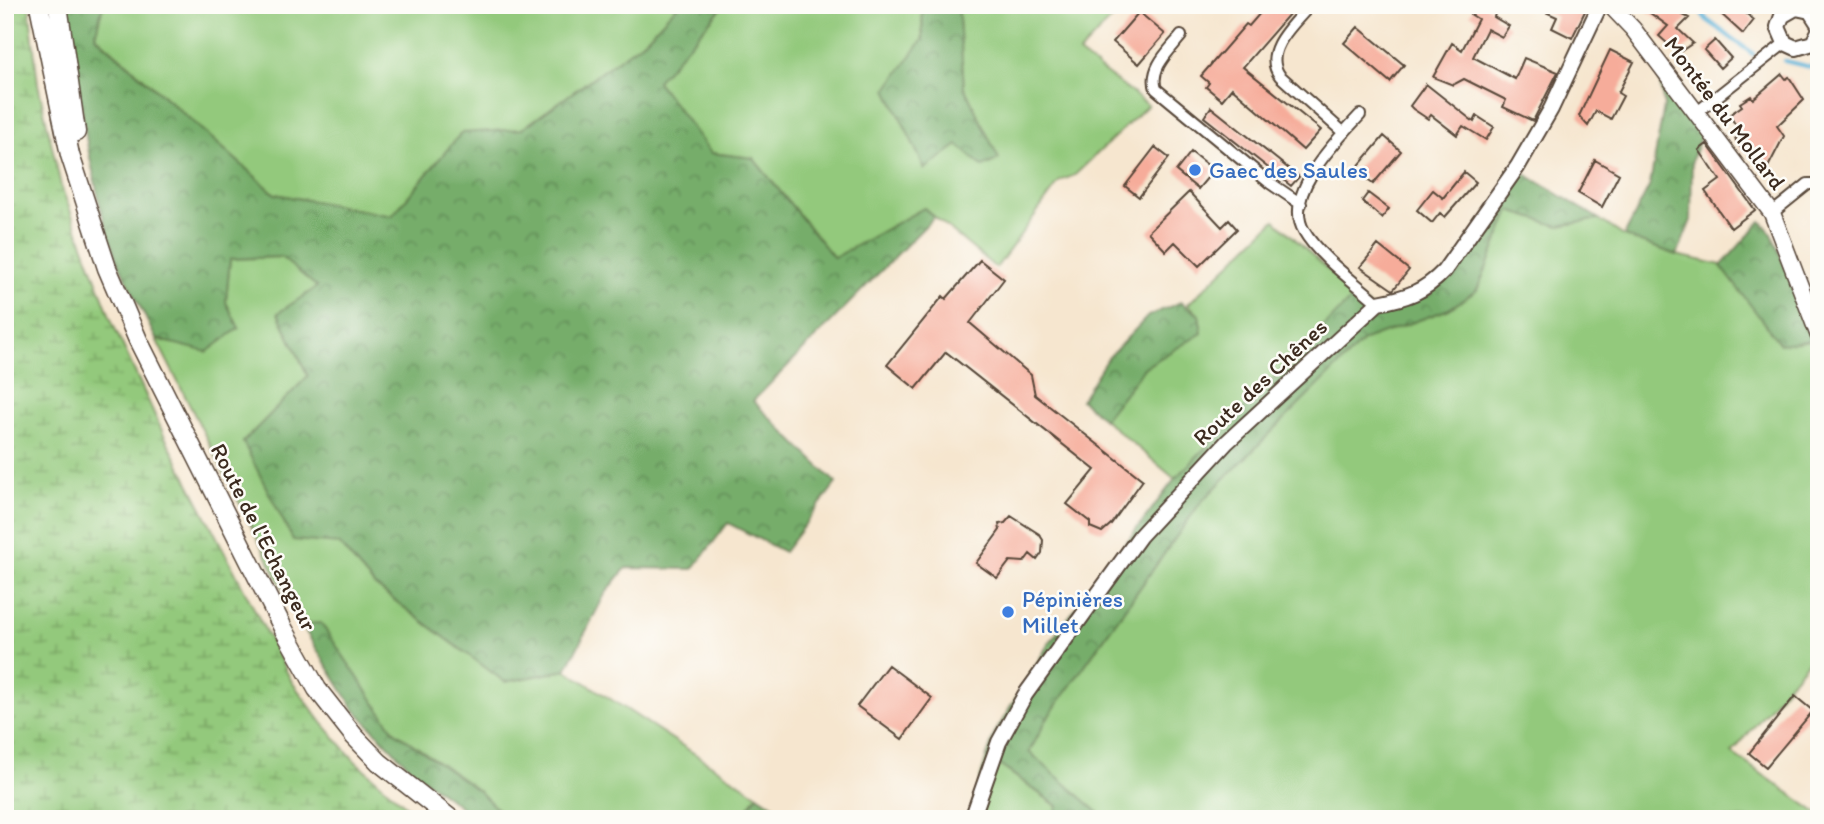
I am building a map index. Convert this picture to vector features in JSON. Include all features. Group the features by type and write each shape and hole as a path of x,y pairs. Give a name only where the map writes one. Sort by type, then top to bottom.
{"main road":[{"name":"Route de l'Echangeur","path":"39,5 70,155 95,235 138,340 308,674 338,718 372,755 451,819"},
{"name":"Route de l'Echangeur","path":"58,5 79,153 95,235"},
{"name":"Montée du Mollard","path":"1609,5 1633,29 1772,213 1819,336"}],"street":[{"path":"1310,5 1279,43 1274,55 1275,67 1280,76 1344,133"},
{"path":"1360,115 1315,168 1301,204 1300,221 1307,236 1378,303 1408,298 1432,284 1444,271 1518,166 1545,121 1600,5"},
{"path":"1803,8 1810,11 1818,33 1802,48 1785,43 1779,27 1783,9 1803,8"},
{"path":"1181,36 1156,68 1156,89 1270,183 1301,204"},
{"path":"1696,113 1785,43"},
{"path":"1772,213 1808,184 1819,184"},
{"name":"Route des Chênes","path":"972,819 999,742 1025,695 1140,536 1227,442 1378,303"}],"green space":[{"path":"5,5 29,5 38,84 61,186 113,324 163,433 292,682 355,761 421,819 5,819"},
{"path":"66,5 103,5 95,36 275,194 392,216 461,133 522,129 644,41 678,5 724,5 657,81 711,153 753,158 834,258 924,208 934,217 753,401 836,483 784,552 728,523 693,569 626,568 605,594 566,670 505,682 374,585 339,544 293,540 243,442 308,376 278,313 317,287 281,257 230,259 226,302 239,328 207,352 156,339 117,260 101,210 87,143"},
{"path":"103,5 678,5 644,41 522,129 461,134 392,216 275,194 95,35"},
{"path":"724,5 922,5 924,169 958,145 999,159 964,87 958,5 1124,5 1079,53 1148,105 1075,175 1060,181 996,268 924,208 834,258 753,158 711,153 656,81"},
{"path":"922,5 958,5 964,87 999,159 983,167 958,145 925,169 887,89 923,39"},
{"path":"1660,83 1702,132 1692,160 1691,220 1677,255 1624,236 1650,185 1664,106"},
{"path":"1522,172 1599,219 1559,226 1510,211 1477,290 1449,309 1364,340 1201,502 1048,717 1029,752 1106,819 1053,819 1058,806 987,756 995,733 1049,643 1175,479 1355,295 1378,314 1431,294"},
{"path":"1510,211 1559,226 1599,219 1624,236 1677,255 1721,265 1780,344 1813,340 1819,354 1819,648 1732,753 1819,814 1819,819 1106,819 1029,753 1048,717 1201,502 1364,340 1449,309 1477,290"},
{"path":"1275,220 1355,295 1175,479 1104,419 1145,367 1202,333 1199,315 1188,304"},
{"path":"1761,221 1772,234 1813,340 1780,344 1721,266"},
{"path":"281,257 318,287 278,313 308,376 243,443 374,585 505,682 566,670 758,795 740,819 507,819 479,791 394,731 321,624 301,624 156,339 207,351 226,302 230,259"},
{"path":"1181,302 1199,315 1202,333 1145,367 1104,419 1081,400 1106,360 1148,316"},
{"path":"321,623 394,731 479,791 507,819 477,819 414,772 354,709 301,624"},
{"path":"987,756 1058,807 1053,819 964,819 971,809"},
{"path":"758,795 791,817 740,819"}],"building":[{"path":"1267,5 1297,5 1243,67 1321,130 1303,150 1232,88 1222,100 1206,87 1209,83 1201,76 1246,24 1249,26"},
{"path":"1475,5 1484,5 1496,11 1494,17 1509,26 1502,37 1487,29 1473,57 1515,79 1524,58 1558,72 1533,121 1503,107 1506,100 1464,79 1453,85 1433,77 1452,43 1462,50 1478,19 1470,14"},
{"path":"1530,5 1588,5 1572,38 1552,28 1557,17"},
{"path":"1639,5 1664,5 1689,18 1678,29 1693,43 1678,53 1659,36 1668,26"},
{"path":"1728,5 1736,5 1754,20 1743,34 1720,13"},
{"path":"1139,12 1165,34 1139,64 1113,42"},
{"path":"1358,27 1404,65 1390,82 1344,43"},
{"path":"1715,40 1731,58 1720,68 1704,50"},
{"path":"1610,50 1634,62 1618,93 1623,96 1611,119 1596,111 1588,126 1579,116"},
{"path":"1782,74 1786,79 1789,77 1804,100 1777,126 1784,136 1767,169 1750,146 1743,151 1735,139 1742,134 1729,115 1742,106 1740,103 1751,96 1753,99"},
{"path":"1426,84 1474,122 1477,116 1494,127 1486,140 1463,126 1457,135 1431,115 1428,119 1413,109 1410,106"},
{"path":"1211,107 1299,177 1291,186 1204,117"},
{"path":"1384,136 1401,151 1373,184 1355,170"},
{"path":"1707,144 1755,210 1731,228 1705,191 1720,180 1699,150"},
{"path":"1155,147 1169,158 1139,197 1125,186"},
{"name":"Gaec des Saules","path":"1191,152 1214,170 1198,189 1176,171"},
{"path":"1595,160 1619,174 1602,207 1578,193"},
{"path":"1464,172 1476,182 1445,217 1440,213 1432,223 1417,210 1433,190 1443,198"},
{"path":"1189,192 1222,227 1229,220 1237,229 1199,266 1175,242 1166,251 1148,232"},
{"path":"1368,193 1389,209 1382,218 1362,201"},
{"path":"1378,245 1409,270 1393,290 1360,267"},
{"path":"980,260 1004,279 970,323 1031,375 1035,395 1143,480 1111,524 1102,532 1090,527 1090,522 1067,504 1095,470 946,352 916,389 887,365 943,296 946,299"},
{"path":"1011,516 1039,534 1043,540 1042,553 1037,560 1030,554 1024,562 1010,561 997,578 976,563 1000,530 999,524 1005,523"},
{"path":"888,665 932,698 902,739 857,706"},
{"path":"1795,696 1813,711 1766,767 1749,753"}],"waterway":[{"path":"1695,5 1707,20 1753,54"},
{"path":"1785,61 1819,69"}],"place":[{"name":"Gaec des Saules","path":"1195,170"},
{"name":"Pépinières Millet","path":"1008,612"}]}
